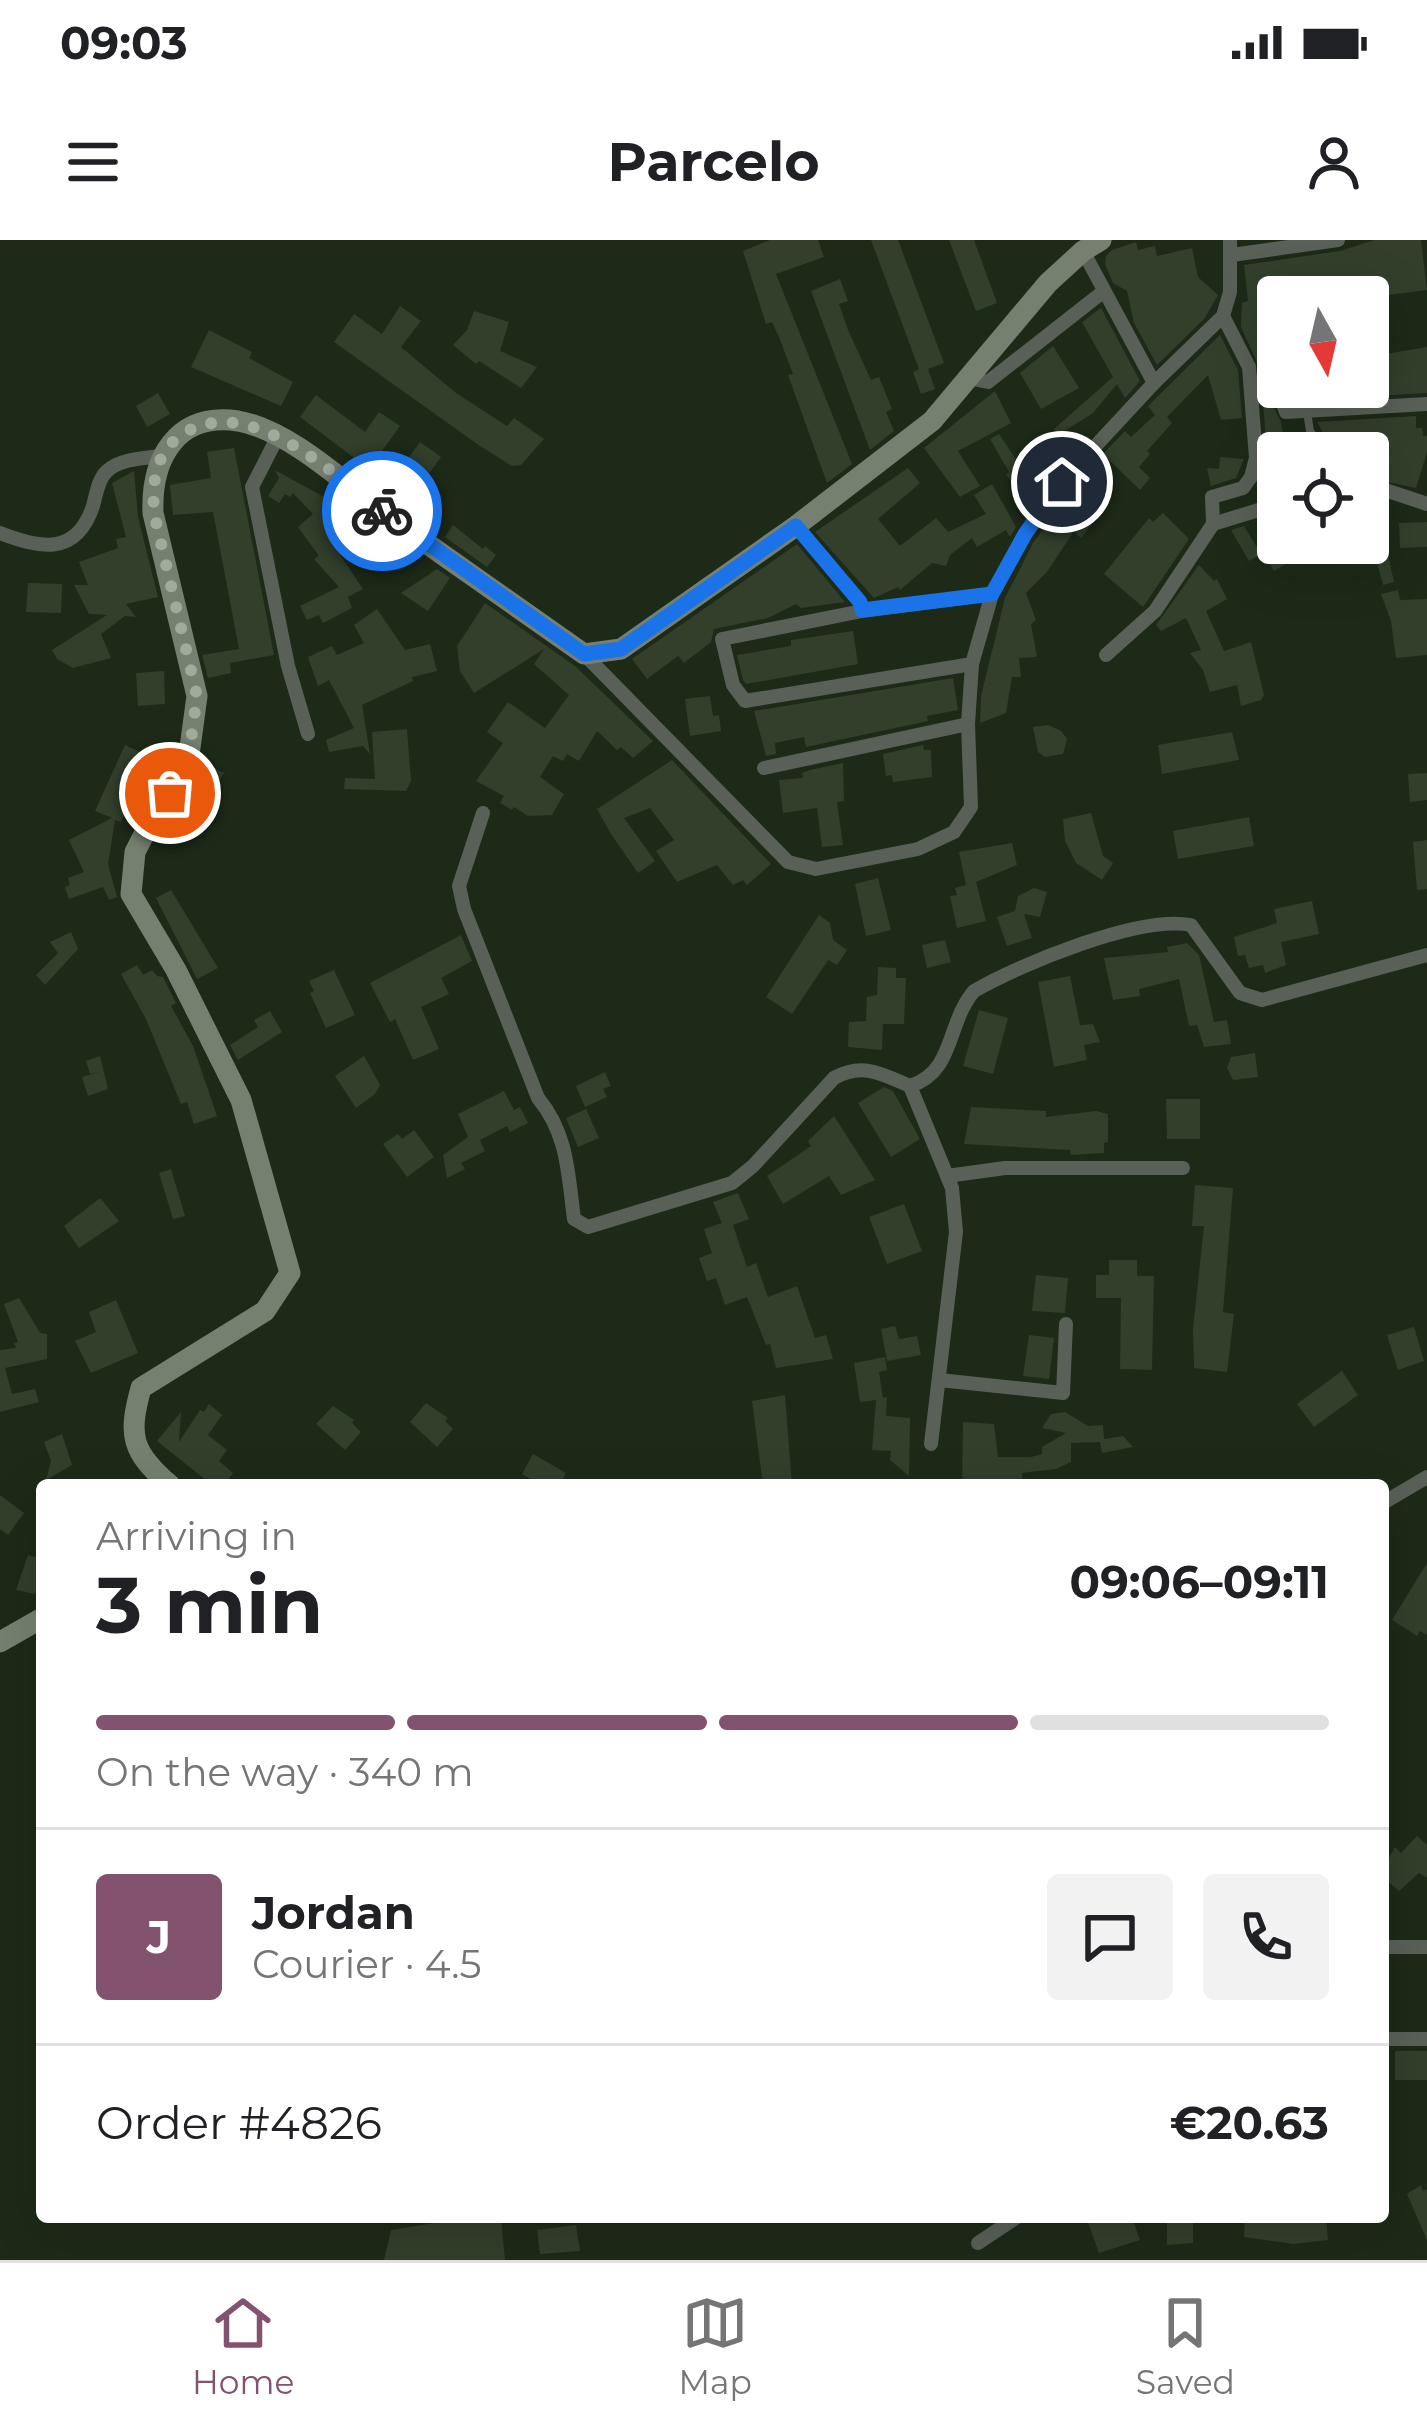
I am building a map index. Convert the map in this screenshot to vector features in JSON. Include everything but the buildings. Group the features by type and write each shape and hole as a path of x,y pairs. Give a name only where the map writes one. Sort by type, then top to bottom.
{"main road":[{"path":"163,1479 146,1465 131,1425 141,1388 265,1311 290,1273 241,1100 176,970 131,894 135,852 187,770 197,696 154,513 152,483 161,456 181,434 210,420 242,422 322,464 584,654 621,649 796,526 932,421 1048,283 1092,245"},
{"path":"0,1642 36,1621"}],"street":[{"path":"584,654 788,862 816,868 918,849 954,832 971,807 972,664 992,594 1025,534 1062,482 1223,316 1230,292 1231,248 1338,240"},
{"path":"1092,245 1104,291 1154,382"},
{"path":"968,378 988,382 1104,291"},
{"path":"1106,655 1155,611 1213,524 1212,497 1243,488 1256,458 1250,367 1223,316"},
{"path":"1250,382 1273,378 1286,412 1427,404"},
{"path":"277,438 252,487 288,666 308,734"},
{"path":"0,533 39,547 64,543 89,517 102,476 110,468 161,456"},
{"path":"1389,491 1427,504"},
{"path":"1213,524 1257,510"},
{"path":"796,526 862,610"},
{"path":"972,664 745,700 733,685 722,639 862,610 992,594"},
{"path":"764,768 968,724"},
{"path":"483,813 459,886 464,909 538,1098 555,1118 564,1142 574,1220 588,1227 733,1183 834,1078 849,1070 868,1068 910,1086 928,1080 940,1067 961,1006 974,991 1118,933 1171,922 1191,925 1240,993 1262,1000 1427,956"},
{"path":"910,1086 952,1188 956,1232 931,1444"},
{"path":"947,1176 1005,1168 1183,1168"},
{"path":"939,1380 1063,1393 1066,1324"},
{"path":"1389,1500 1427,1478"},
{"path":"1389,1947 1427,1947"},
{"path":"1389,2039 1427,2039"},
{"path":"978,2243 1008,2223"}],"lane":[{"path":"1307,411 1311,432"}],"way so far":[{"path":"170,793 187,770 197,696 154,513 152,483 161,456 181,434 210,420 242,422 322,464 382,511"}],"route":[{"path":"382,511 584,654 621,649 796,526 862,610 992,594 1025,534 1062,482"}]}
